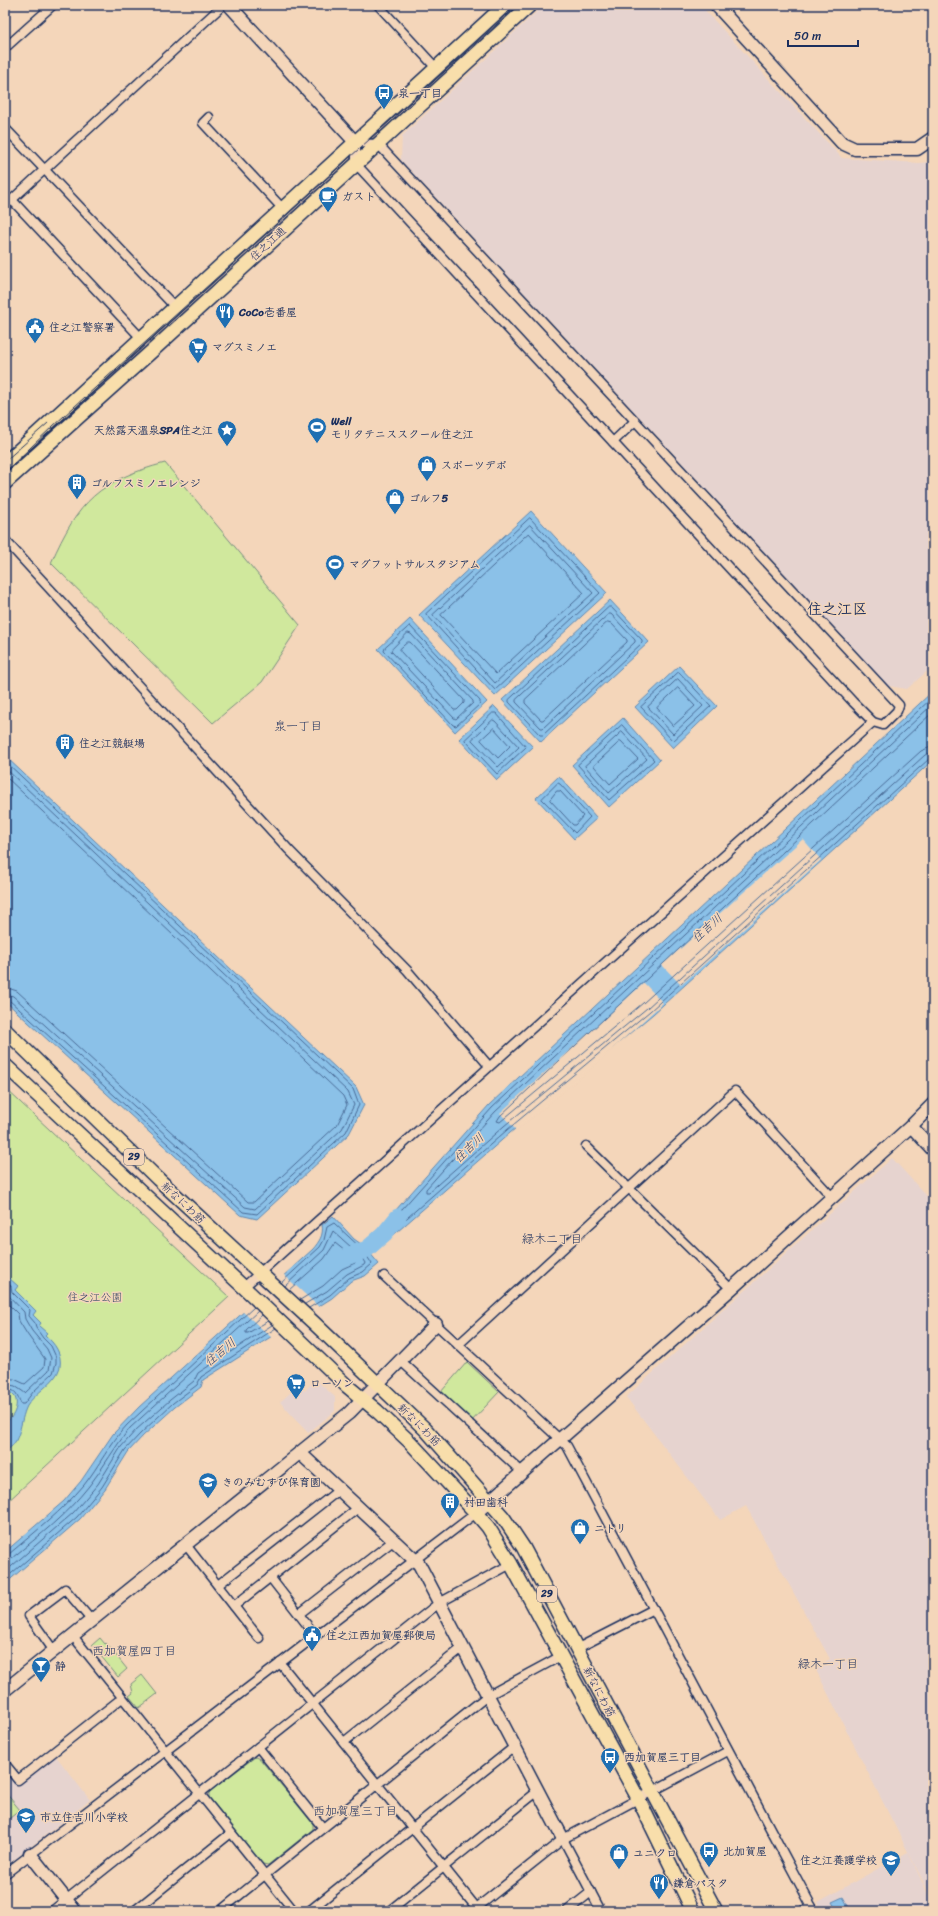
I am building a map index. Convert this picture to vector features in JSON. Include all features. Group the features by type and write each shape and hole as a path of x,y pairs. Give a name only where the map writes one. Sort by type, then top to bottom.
{"main road":[{"name":"住之江通","path":"5,463 505,5"},
{"name":"住之江通","path":"5,483 530,5"},
{"name":"新なにわ筋","path":"5,1030 158,1180 314,1323 378,1386 426,1430 503,1517 523,1547 651,1791 716,1911"},
{"name":"新なにわ筋","path":"5,1065 248,1291 347,1386 364,1399 410,1442 488,1527 511,1564 638,1798 693,1911"}],"street":[{"path":"5,48 53,5"},
{"path":"5,206 45,171 223,5"},
{"path":"229,5 356,143 356,164 874,722 883,725 897,712 899,705 378,144 356,143"},
{"path":"378,5 436,69"},
{"path":"716,5 842,143 855,149 917,149 933,138"},
{"path":"210,117 203,123 283,209"},
{"path":"5,128 175,307"},
{"path":"12,200 141,338"},
{"path":"613,442 635,421"},
{"path":"5,540 289,850 407,970 488,1066"},
{"path":"248,1291 488,1066 874,722"},
{"path":"458,1345 735,1091 832,1198"},
{"path":"5,1874 476,1513 731,1289 911,1126 933,1104"},
{"path":"911,1126 933,1150"},
{"path":"586,1146 731,1289"},
{"path":"384,1276 567,1446 813,1909 803,1911"},
{"path":"7,1686 92,1621 300,1453 364,1399 436,1324"},
{"path":"402,1361 522,1472"},
{"path":"300,1453 419,1564 601,1911"},
{"path":"218,1586 339,1490"},
{"path":"234,1606 358,1508"},
{"path":"299,1614 393,1541"},
{"path":"186,1545 259,1638"},
{"path":"52,1911 439,1603 511,1564"},
{"path":"270,1577 315,1635"},
{"path":"54,1650 29,1616 65,1588 92,1621"},
{"path":"576,1649 654,1609"},
{"path":"73,1636 294,1911"},
{"path":"344,1742 462,1648"},
{"path":"220,1911 487,1696 561,1656"},
{"path":"280,1663 444,1867 476,1910 563,1839 728,1751"},
{"path":"5,1764 18,1780 122,1698"},
{"path":"258,1747 323,1828"},
{"path":"309,1911 514,1747"},
{"path":"388,1911 538,1791"},
{"path":"134,1911 231,1833"},
{"path":"30,1854 75,1911"},
{"path":"567,1911 591,1892"}],"shaded area":[{"path":"544,5 700,5 842,158 919,163 929,162 933,157 933,666 907,689 889,686 401,160 402,136"},
{"path":"892,1158 933,1203 933,1901 815,1668 830,1659 746,1506 720,1520 626,1397"},
{"path":"315,1379 335,1397 335,1411 308,1433 280,1402 299,1385 305,1391"},
{"name":"市立住吉川小学校","path":"56,1756 90,1800 5,1867 5,1771 17,1786"},
{"name":"住之江養護学校","path":"908,1852 933,1905 933,1911 822,1911 818,1902"}],"green space":[{"path":"165,463 300,625 262,682 213,723 51,563 71,524 94,496 107,486 124,477"},
{"name":"住之江公園","path":"5,1088 229,1297 5,1504"},
{"path":"467,1362 499,1392 470,1423 440,1393"},
{"path":"100,1638 105,1644 106,1643 127,1669 118,1677 92,1645"},
{"path":"142,1675 157,1694 139,1708 129,1696 133,1693 131,1684"},
{"path":"255,1757 260,1759 313,1824 313,1829 268,1865 263,1864 209,1797 209,1792"},
{"path":"5,1792 20,1810 5,1822"}],"water":[{"path":"531,511 607,593 495,696 419,615"},
{"path":"610,600 649,642 541,742 502,700"},
{"path":"410,619 487,702 455,732 378,649"},
{"path":"679,666 717,706 673,748 635,707"},
{"path":"933,691 933,760 653,1014 510,1133 389,1239 379,1229 489,1105"},
{"path":"494,706 533,747 497,780 459,739"},
{"path":"623,718 660,760 609,807 572,765"},
{"path":"5,756 356,1087 364,1105 349,1134 257,1219 240,1215 5,1001"},
{"path":"559,776 597,818 574,839 536,798"},
{"path":"333,1216 354,1239 364,1246 379,1264 365,1276 351,1281 332,1298 203,1380 201,1387 175,1407 128,1452 105,1489 80,1519 5,1584 5,1552 64,1501 81,1481 113,1434 139,1407 313,1249 320,1238 322,1225"},
{"path":"5,1277 9,1278 18,1286 15,1290 36,1311 33,1315 41,1323 39,1326 47,1333 45,1335 52,1342 59,1353 60,1367 58,1373 50,1383 35,1396 27,1406 17,1437 14,1443 5,1451 5,1422 13,1416 16,1400 11,1394 5,1393"},
{"path":"843,1897 851,1911 837,1911 832,1902"}],"pier":[{"path":"803,839 821,860 681,985 662,965"},
{"path":"644,983 663,1003 591,1068 516,1130 500,1113"},
{"path":"283,1274 320,1308 272,1338 242,1311"}],"waterway":[{"name":"住吉川","path":"346,1257 367,1249 384,1234 398,1217"}],"tram line":[{"path":"5,472 53,426 518,5"},
{"path":"5,461 48,423"}],"place":[{"name":"泉一丁目","path":"384,110"},
{"name":"ガスト","path":"328,213"},
{"name":"CoCo壱番屋","path":"225,329"},
{"name":"住之江警察署","path":"35,344"},
{"name":"マグスミノエ","path":"198,364"},
{"name":"Well モリタテニススクール住之江","path":"317,444"},
{"name":"天然露天溫泉SPA住之江","path":"227,447"},
{"name":"スポーツデポ","path":"427,482"},
{"name":"ゴルフスミノエレンジ","path":"77,500"},
{"name":"ゴルフ5","path":"395,515"},
{"name":"マグフットサルスタジアム","path":"335,581"},
{"name":"住之江競艇場","path":"65,760"},
{"name":"ローソン","path":"296,1400"},
{"name":"きのみむすび保育園","path":"208,1499"},
{"name":"村田歯科","path":"450,1519"},
{"name":"ニトリ","path":"580,1545"},
{"name":"住之江西加賀屋郵便局","path":"312,1652"},
{"name":"静","path":"41,1683"},
{"name":"西加賀屋三丁目","path":"610,1774"},
{"name":"市立住吉川小学校","path":"26,1834"},
{"name":"北加賀屋","path":"709,1868"},
{"name":"ユニクロ","path":"619,1870"},
{"name":"住之江養護学校","path":"891,1877"},
{"name":"鎌倉パスタ","path":"659,1900"}],"district":[{"name":"住之江区","path":"837,609"},
{"name":"泉一丁目","path":"298,726"},
{"name":"緑木二丁目","path":"552,1239"},
{"name":"西加賀屋四丁目","path":"134,1651"},
{"name":"緑木一丁目","path":"828,1664"},
{"name":"西加賀屋三丁目","path":"355,1811"}]}
